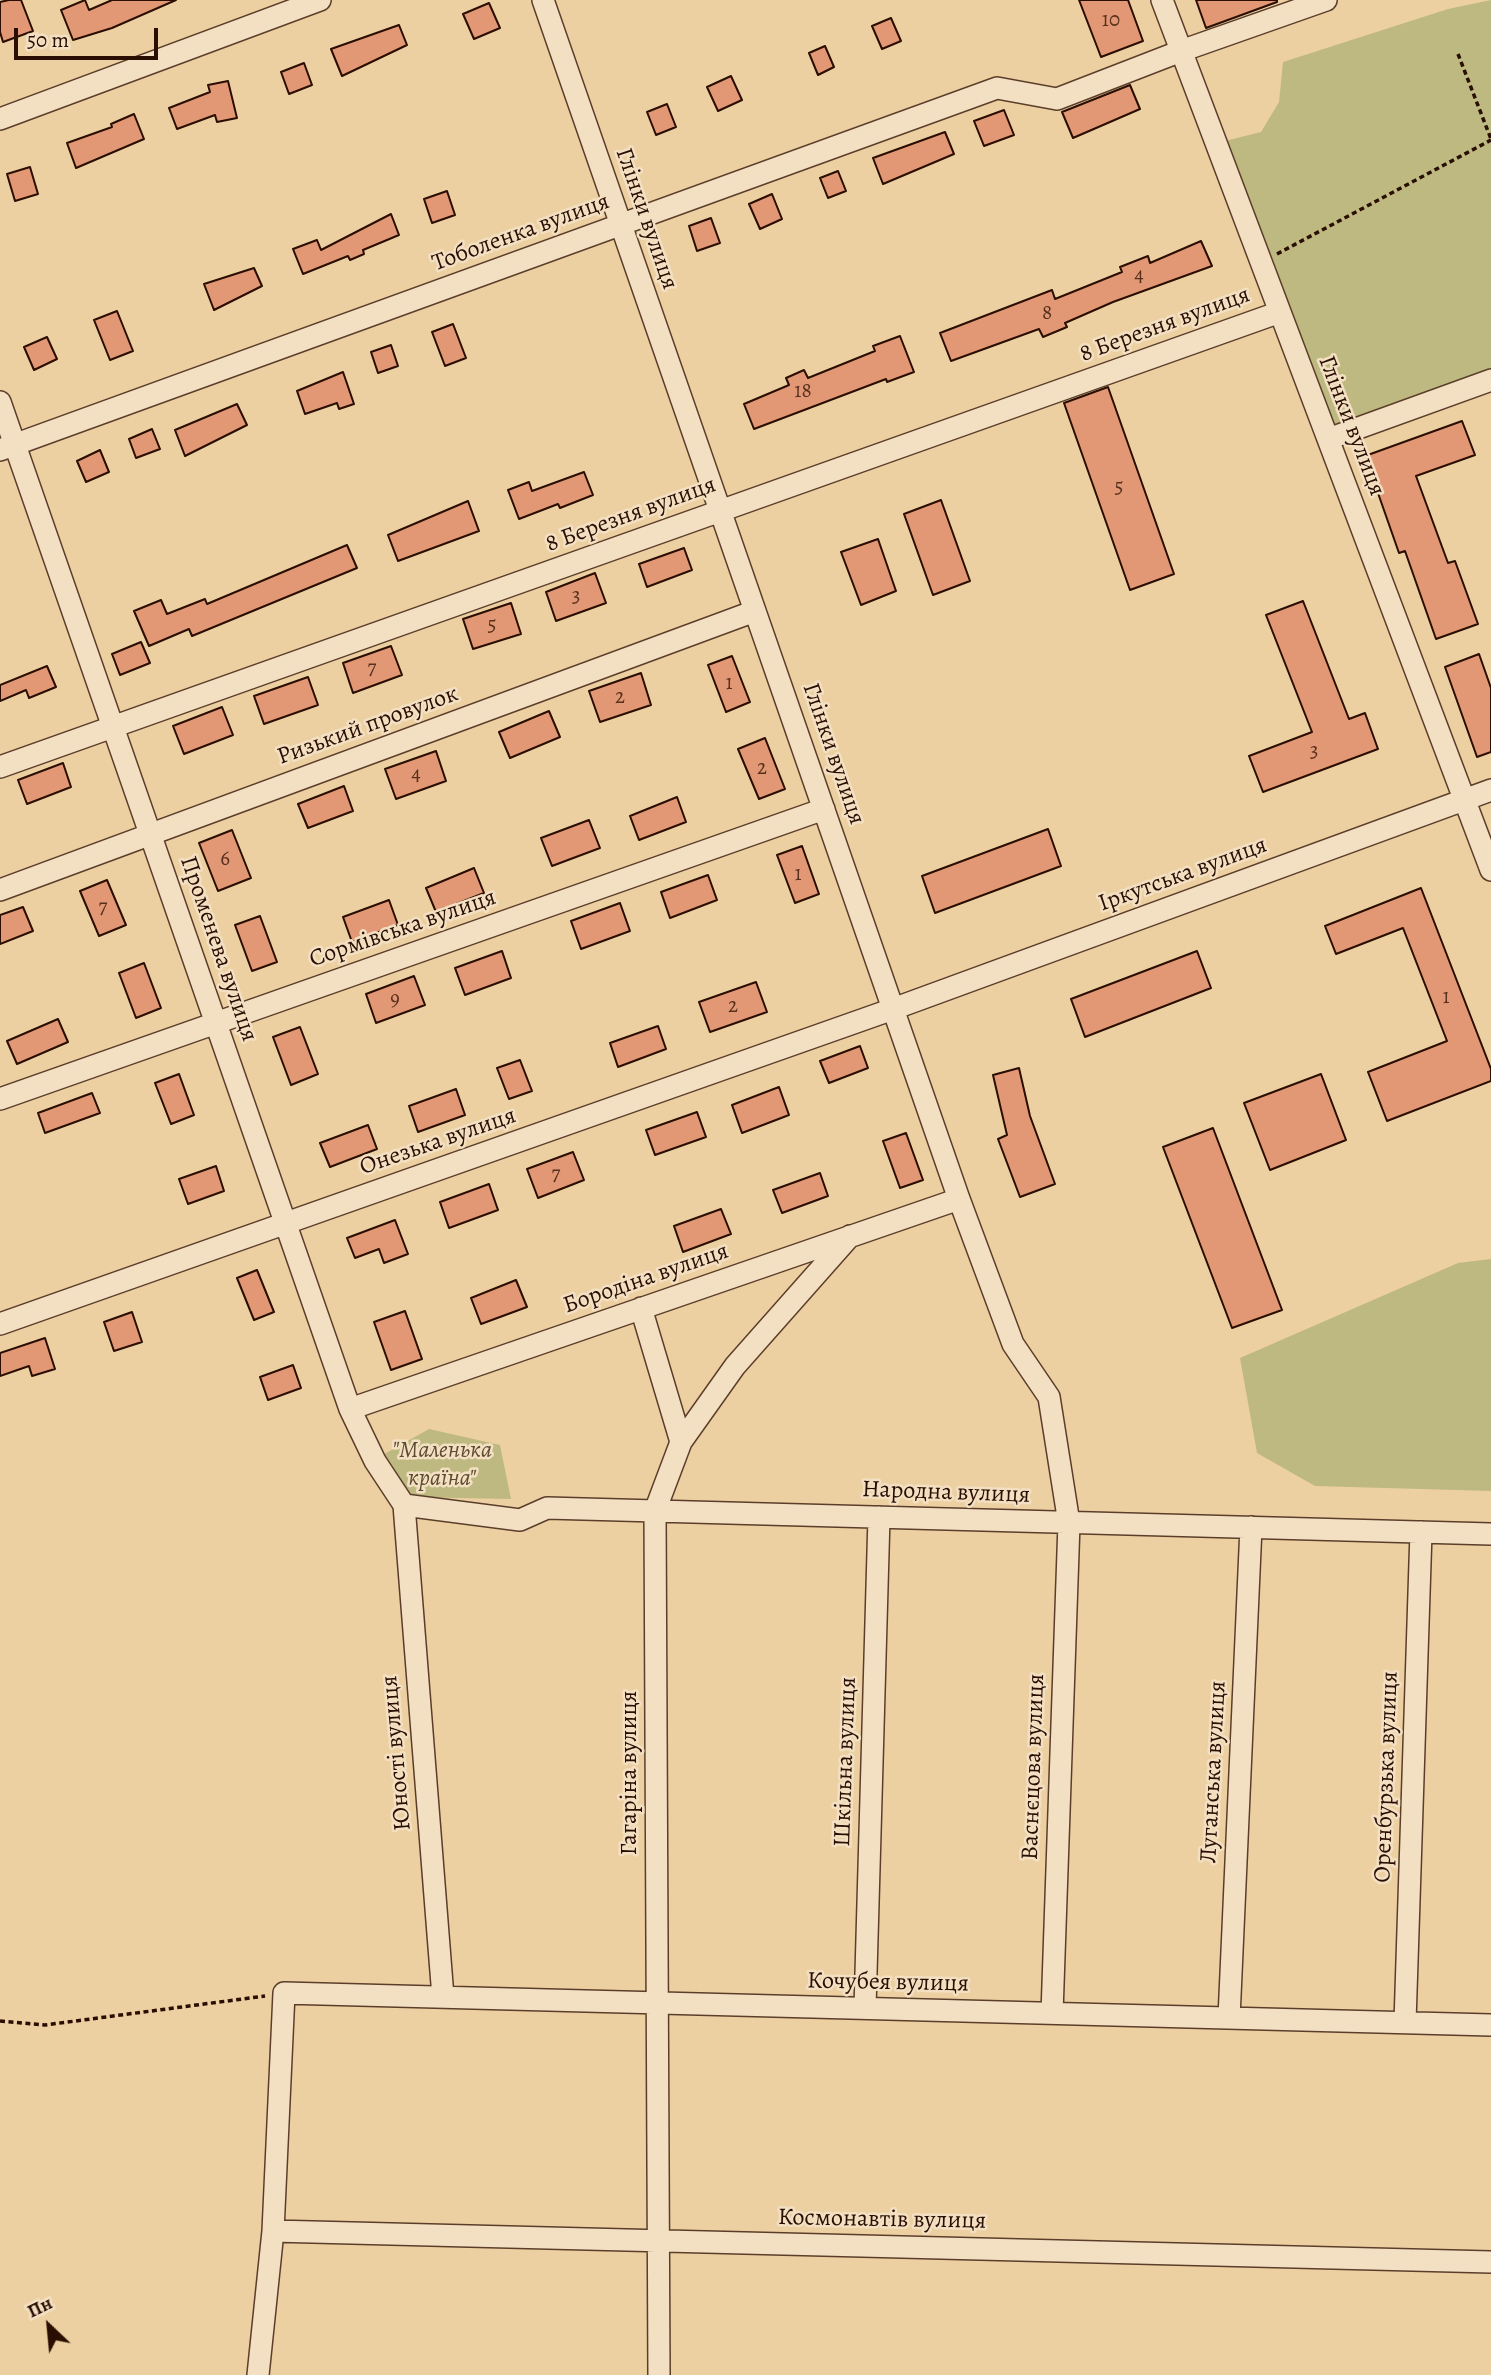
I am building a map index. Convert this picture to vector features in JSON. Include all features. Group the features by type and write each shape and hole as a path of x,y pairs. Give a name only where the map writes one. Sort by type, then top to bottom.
{"street":[{"path":"0,119 320,0"},
{"name":"Глінки вулиця","path":"542,0 959,1199 1013,1344 1049,1397 1069,1523"},
{"name":"Глінки вулиця","path":"1161,0 1491,870"},
{"name":"Тоболенка вулиця","path":"7,447 997,88 1057,99 1181,51 1326,0"},
{"name":"8 Березня вулиця","path":"0,767 1280,312"},
{"path":"1328,439 1491,380"},
{"name":"Променева вулиця","path":"0,402 7,447 113,728 349,1409 375,1461 404,1504"},
{"name":"Ризький провулок","path":"0,890 755,611"},
{"name":"Іркутська вулиця","path":"893,1009 1491,790"},
{"name":"Сормівська вулиця","path":"0,1099 824,809"},
{"name":"Онезька вулиця","path":"0,1324 893,1009"},
{"name":"Бородіна вулиця","path":"349,1409 959,1199"},
{"name":"Гагаріна вулиця","path":"659,2375 655,1511 681,1442 735,1366 849,1236"},
{"path":"641,1308 681,1442"},
{"name":"Народна вулиця","path":"404,1504 520,1520 547,1508 1491,1534"},
{"name":"Юності вулиця","path":"404,1504 443,1997"},
{"name":"Шкільна вулиця","path":"866,2008 879,1517"},
{"name":"Васнєцова вулиця","path":"1052,2013 1069,1523"},
{"name":"Луганська вулиця","path":"1229,2018 1251,1527"},
{"name":"Оренбурзька вулиця","path":"1405,2022 1421,1532"},
{"path":"258,2375 273,2231 284,1993"},
{"name":"Кочубея вулиця","path":"284,1993 1491,2025"},
{"name":"Космонавтів вулиця","path":"273,2231 1491,2262"}],"path":[{"path":"1261,263 1491,139 1458,54"},
{"path":"0,2021 45,2025 284,1993"}],"green space":[{"path":"1491,0 1491,379 1330,438 1217,143 1261,132 1279,102 1283,62 1448,9"},
{"path":"1491,1259 1491,1491 1315,1486 1257,1453 1240,1358 1458,1263"},
{"name":"\"Маленька країна\"","path":"429,1429 500,1445 511,1499 405,1497 379,1457"}],"building":[{"path":"21,0 33,31 3,42 0,32 0,2"},
{"path":"85,0 89,10 112,0 176,0 112,28 73,40 61,10"},
{"path":"1079,0 1128,0 1143,41 1101,57"},
{"path":"1196,0 1277,0 1277,2 1206,28"},
{"path":"489,3 500,28 474,39 463,14"},
{"path":"891,18 901,41 882,49 872,26"},
{"path":"399,25 407,45 342,76 331,49"},
{"path":"825,46 834,67 818,75 809,53"},
{"path":"304,63 312,85 289,94 281,72"},
{"path":"731,76 742,100 718,111 707,87"},
{"path":"228,81 237,118 217,122 215,115 177,129 169,108 210,92 208,85"},
{"path":"1130,85 1140,109 1073,138 1062,112"},
{"path":"667,104 676,127 656,135 647,112"},
{"path":"1004,110 1014,135 984,146 974,121"},
{"path":"134,114 144,139 76,168 67,143 112,127 111,124"},
{"path":"945,132 954,154 883,184 873,158"},
{"path":"30,167 38,194 15,201 7,174"},
{"path":"838,171 846,191 828,198 820,178"},
{"path":"447,191 455,215 432,223 424,199"},
{"path":"772,194 782,219 760,229 749,204"},
{"path":"391,214 399,235 363,250 364,254 350,260 348,256 303,274 293,249 317,240 321,250"},
{"path":"711,218 720,243 697,251 689,226"},
{"path":"1201,241 1212,266 1113,302 1065,323 1067,327 1043,337 1039,329 951,361 940,333 1052,290 1055,299 1122,272 1120,267 1148,256 1150,263"},
{"path":"254,268 262,286 214,310 204,284"},
{"path":"117,311 133,351 110,360 94,320"},
{"path":"453,324 466,358 445,366 432,332"},
{"path":"900,336 914,372 887,382 886,379 754,429 744,404 789,385 786,378 804,370 808,378 875,351 873,346"},
{"path":"47,337 57,359 34,370 24,347"},
{"path":"391,345 398,366 378,373 371,352"},
{"path":"343,372 354,404 339,409 337,403 305,414 297,391"},
{"path":"1108,387 1174,574 1130,590 1064,403"},
{"path":"237,404 247,425 185,456 175,430"},
{"path":"1462,421 1475,455 1416,476 1448,563 1455,561 1478,624 1436,639 1405,551 1399,553 1365,456"},
{"path":"152,429 160,449 136,458 129,439"},
{"path":"100,450 109,472 86,482 77,461"},
{"path":"584,472 593,495 560,508 558,504 519,519 508,490 529,482 532,491"},
{"path":"941,500 970,581 933,595 904,514"},
{"path":"468,501 479,531 398,561 388,535"},
{"path":"878,539 896,591 861,605 841,552"},
{"path":"347,545 357,568 192,636 189,629 149,646 134,611 161,600 167,614 205,599 207,604"},
{"path":"684,548 692,570 647,587 639,564"},
{"path":"595,573 606,603 556,621 546,592"},
{"path":"1303,601 1349,719 1365,713 1378,749 1263,792 1249,756 1312,732 1266,615"},
{"path":"511,603 521,634 473,649 463,619"},
{"path":"141,642 150,663 120,675 112,654"},
{"path":"391,646 402,675 353,693 343,663"},
{"path":"1479,654 1491,688 1491,752 1477,757 1445,667"},
{"path":"732,656 750,702 726,712 708,665"},
{"path":"47,666 56,687 29,698 26,690 0,701 0,685"},
{"path":"641,673 651,705 600,722 589,691"},
{"path":"308,677 318,705 264,724 254,696"},
{"path":"222,707 233,735 184,754 173,726"},
{"path":"549,711 560,737 510,758 499,732"},
{"path":"765,738 785,789 759,799 738,749"},
{"path":"436,751 446,781 396,799 385,769"},
{"path":"63,763 71,787 27,804 18,780"},
{"path":"344,786 353,811 308,828 298,804"},
{"path":"677,797 686,822 639,840 630,816"},
{"path":"589,820 600,848 552,866 541,838"},
{"path":"1048,829 1061,866 935,913 922,876"},
{"path":"232,830 251,878 218,891 199,843"},
{"path":"802,846 819,894 795,903 777,855"},
{"path":"474,868 484,893 436,912 426,888"},
{"path":"708,875 717,900 670,918 661,892"},
{"path":"107,880 126,925 99,936 80,891"},
{"path":"1421,888 1491,1069 1491,1081 1387,1121 1368,1072 1447,1041 1403,928 1336,954 1325,926"},
{"path":"389,900 398,925 352,942 343,917"},
{"path":"620,903 630,931 581,949 571,921"},
{"path":"23,907 33,931 0,944 0,915"},
{"path":"260,916 277,962 252,971 235,925"},
{"path":"502,951 511,978 465,995 455,968"},
{"path":"1197,951 1211,988 1085,1037 1071,999"},
{"path":"144,963 161,1008 136,1018 119,973"},
{"path":"414,976 425,1005 376,1023 366,994"},
{"path":"756,982 767,1012 710,1032 699,1002"},
{"path":"58,1019 68,1042 17,1064 7,1041"},
{"path":"658,1026 666,1049 618,1067 610,1043"},
{"path":"300,1027 318,1074 291,1085 273,1037"},
{"path":"860,1046 868,1068 829,1083 820,1061"},
{"path":"520,1060 532,1091 509,1099 497,1068"},
{"path":"1019,1068 1030,1116 1055,1184 1020,1197 998,1139 1007,1135 993,1075"},
{"path":"179,1074 194,1115 171,1124 155,1083"},
{"path":"1321,1074 1346,1140 1270,1170 1244,1103"},
{"path":"779,1087 789,1115 742,1133 732,1105"},
{"path":"456,1089 465,1115 418,1132 409,1106"},
{"path":"92,1093 100,1113 45,1133 38,1113"},
{"path":"697,1112 706,1137 655,1155 646,1130"},
{"path":"368,1125 377,1149 330,1167 320,1143"},
{"path":"1213,1128 1282,1310 1232,1328 1163,1147"},
{"path":"906,1133 923,1180 900,1188 883,1141"},
{"path":"573,1152 584,1180 538,1198 527,1169"},
{"path":"216,1166 224,1191 188,1204 179,1179"},
{"path":"820,1173 828,1196 782,1213 773,1190"},
{"path":"489,1184 498,1210 449,1228 440,1202"},
{"path":"721,1209 731,1234 683,1252 674,1226"},
{"path":"395,1220 408,1254 384,1263 379,1249 355,1258 347,1238"},
{"path":"257,1270 274,1312 254,1320 237,1278"},
{"path":"516,1280 527,1307 481,1324 471,1298"},
{"path":"405,1311 422,1359 391,1370 374,1322"},
{"path":"132,1312 142,1342 114,1351 104,1322"},
{"path":"45,1338 55,1369 32,1376 29,1366 0,1376 0,1353"},
{"path":"293,1365 301,1388 268,1400 260,1377"}]}
